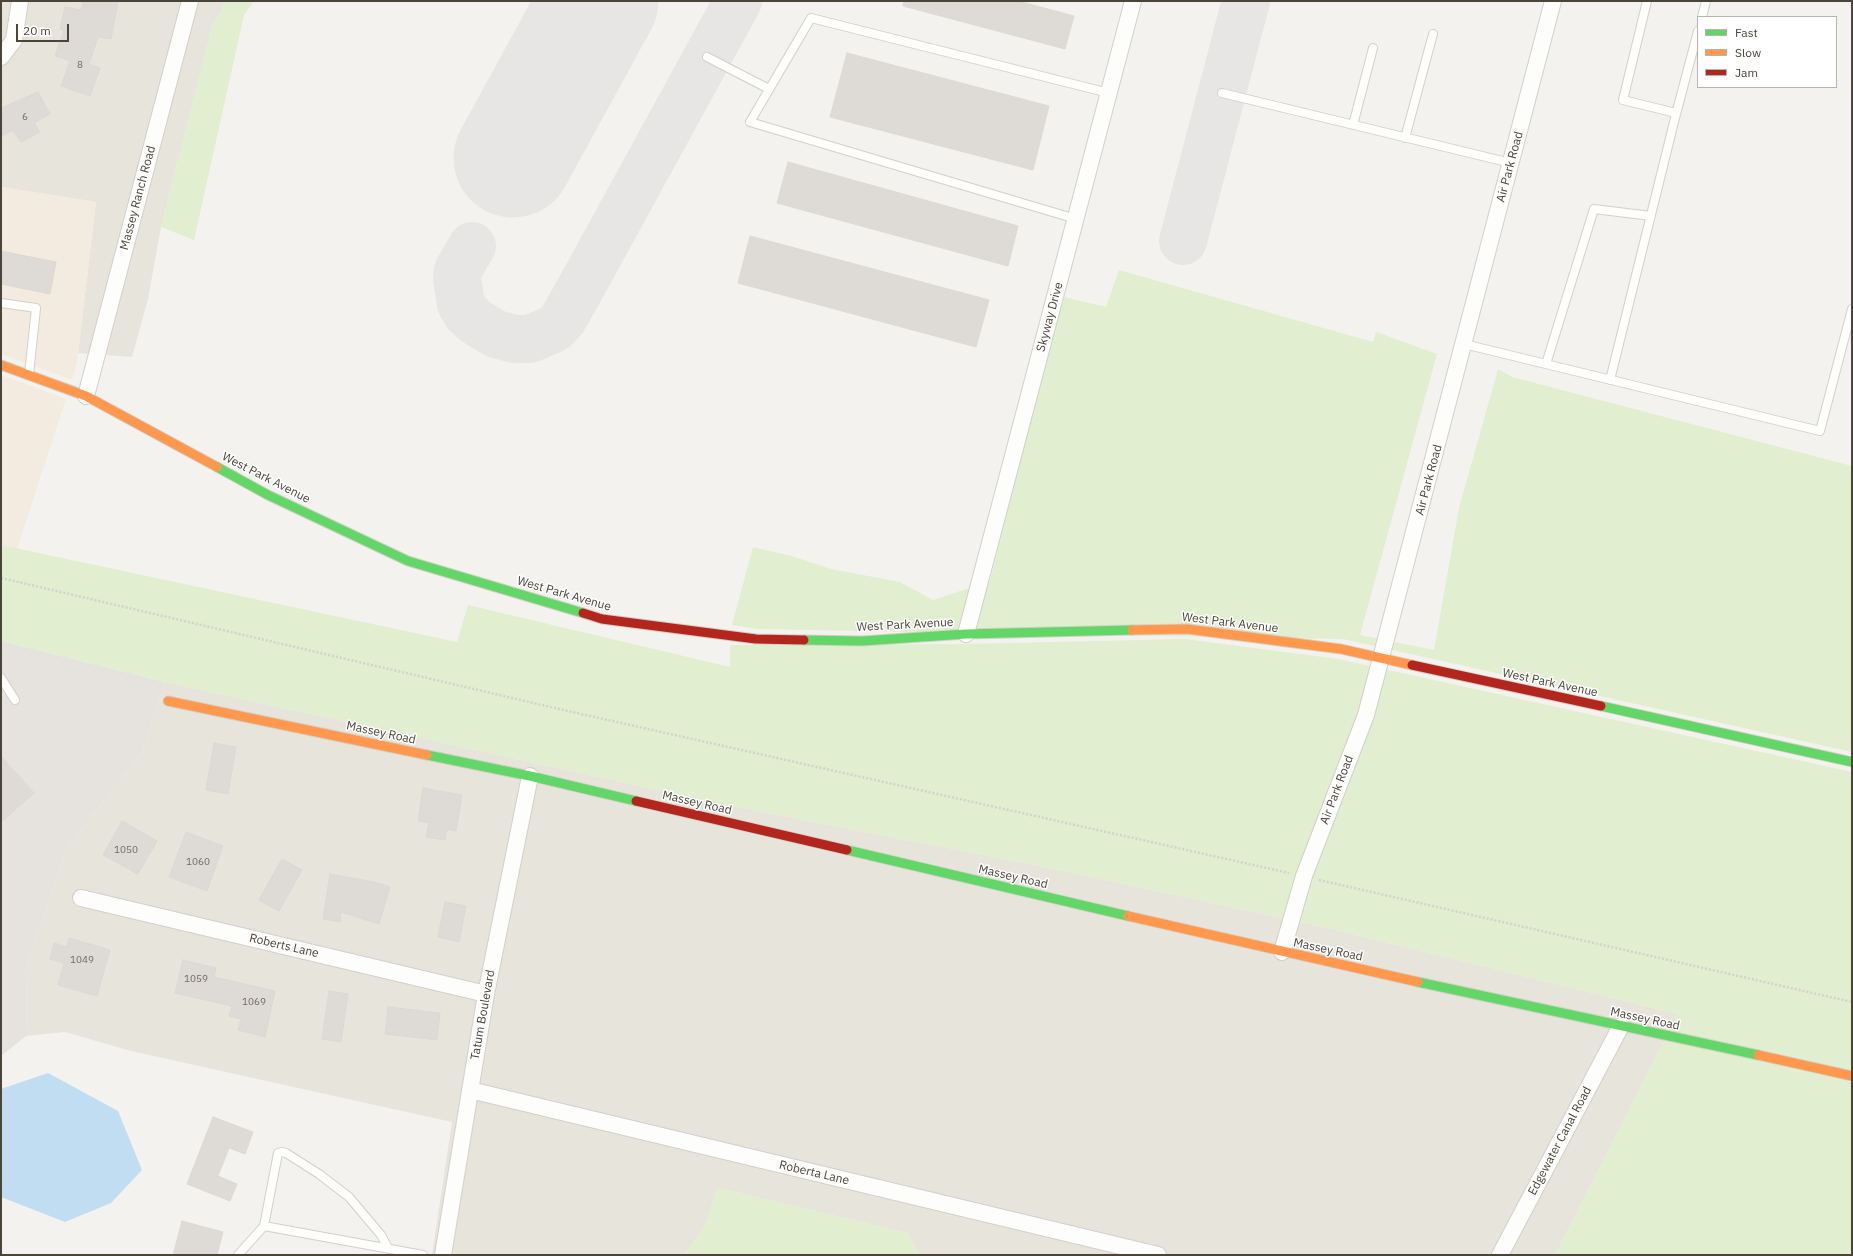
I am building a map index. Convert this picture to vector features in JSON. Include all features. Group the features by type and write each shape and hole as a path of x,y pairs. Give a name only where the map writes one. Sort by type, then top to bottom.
{"street":[{"path":"1,57 14,40 20,1"},
{"name":"Massey Ranch Road","path":"86,396 190,1"},
{"name":"Skyway Drive","path":"966,634 1133,1"},
{"name":"Air Park Road","path":"1282,952 1304,876 1366,714 1382,658 1553,1"},
{"name":"West Park Avenue","path":"1,364 86,396 268,495 408,561 602,619 756,638 862,641 966,634 1187,629 1341,649 1852,762"},
{"name":"Massey Road","path":"168,700 530,776 1282,952 1852,1076"},
{"name":"Tatum Boulevard","path":"443,1255 486,994 530,776"},
{"name":"Roberts Lane","path":"81,898 486,994"},
{"name":"Edgewater Canal Road","path":"1500,1255 1621,1026"},
{"name":"Roberta Lane","path":"470,1090 1158,1255"}],"lane":[{"path":"1647,1 1623,100 1676,113"},
{"path":"1702,16 1706,1"},
{"path":"1076,219 750,122 811,18 1109,93"},
{"path":"1405,138 1433,34"},
{"path":"1610,380 1650,216 1697,35"},
{"path":"1352,125 1373,48"},
{"path":"707,57 769,89"},
{"path":"1222,94 1511,163"},
{"path":"1546,364 1594,209 1650,216"},
{"path":"1,304 36,308 28,375"},
{"path":"1464,344 1820,431 1852,309"},
{"path":"1,678 15,700"},
{"path":"238,1255 264,1226 278,1154 282,1152 319,1174 349,1197 381,1235 388,1248"},
{"path":"264,1226 423,1255"}],"path":[{"path":"1,578 566,710 1304,876 1852,1002"}],"shaded area":[{"path":"1,1 226,1 212,27 161,227 148,299 132,357 78,353 96,202 1,187"},
{"path":"1,187 96,202 77,362 72,380 1,354"},
{"path":"1,375 66,399 17,549 1,545"},
{"path":"1,641 165,682 142,753 68,846 27,963 26,1036 1,1056"},
{"path":"165,682 722,804 1055,869 1328,928 1678,1014 1555,1255 920,1255 907,1233 718,1188 705,1225 684,1255 432,1255 452,1122 131,1051 65,1032 26,1036 27,963 68,846 142,753"}],"green space":[{"path":"226,1 254,1 244,15 194,240 161,227 212,27"},
{"path":"1119,270 1373,342 1376,332 1437,354 1360,635 1434,650 1459,508 1498,369 1512,377 1852,466 1852,752 1343,639 758,629 732,625 753,547 791,556 831,569 900,582 933,600 990,581 1060,296 1106,307"},
{"path":"1,545 457,642 468,605 730,667 730,645 965,644 1185,639 1338,659 1852,772 1852,1255 1555,1255 1678,1014 1328,928 1055,869 722,804 165,682 1,641"},
{"path":"718,1188 907,1233 920,1255 684,1255 705,1225"}],"water":[{"path":"48,1073 118,1111 142,1170 111,1203 65,1222 1,1197 1,1089"}],"building":[{"path":"83,1 118,1 111,39 98,37 89,64 100,68 90,96 61,86 70,61 55,56 64,30 60,29 65,7 81,10"},
{"path":"904,1 1018,1 1074,16 1065,49 903,6"},
{"path":"847,53 1049,106 1033,170 830,117"},
{"path":"38,92 50,114 34,123 40,132 21,142 13,130 1,136 1,108"},
{"path":"788,162 1018,226 1008,266 777,203"},
{"path":"750,236 989,300 976,347 738,283"},
{"path":"1,251 56,262 50,294 1,284"},
{"path":"214,743 236,747 228,794 206,790"},
{"path":"1,756 34,793 1,822"},
{"path":"423,788 462,795 456,831 447,829 445,840 426,837 429,823 418,821"},
{"path":"122,821 157,841 138,874 103,855"},
{"path":"186,832 223,846 207,891 169,877"},
{"path":"282,859 302,870 279,911 259,900"},
{"path":"330,874 374,882 390,887 379,924 341,912 340,922 323,919"},
{"path":"445,902 466,906 459,942 438,937"},
{"path":"69,938 110,950 97,996 58,985 64,963 50,959 54,943 67,947"},
{"path":"183,960 216,968 214,977 275,991 265,1037 238,1030 241,1019 229,1016 232,1006 175,993"},
{"path":"329,991 348,994 341,1042 322,1039"},
{"path":"388,1007 440,1013 437,1040 385,1034"},
{"path":"213,1117 253,1132 245,1154 229,1148 218,1176 237,1184 230,1201 187,1184"},
{"path":"182,1221 223,1232 217,1255 173,1255"}],"taxiway":[{"path":"472,246 458,270 457,278 461,304 467,314 476,322 496,334 515,339 530,339 557,326 563,319 579,291 738,1"},
{"path":"1183,241 1246,1"}],"runway":[{"path":"513,158 599,1"}],"traffic: fast":[{"path":"217,467 268,495 408,561 583,613"},
{"path":"804,640 862,641 966,634 1132,630"},
{"path":"1601,706 1852,762"},
{"path":"427,755 530,776 636,801"},
{"path":"847,850 1128,916"},
{"path":"1418,982 1758,1055"}],"traffic: slow":[{"path":"1,365 86,396 217,467"},
{"path":"1132,630 1187,629 1341,649 1412,665"},
{"path":"168,701 427,755"},
{"path":"1128,916 1418,982"},
{"path":"1758,1055 1852,1076"}],"traffic: jam":[{"path":"583,613 602,619 756,639 804,640"},
{"path":"1412,665 1601,706"},
{"path":"636,801 847,850"}]}
